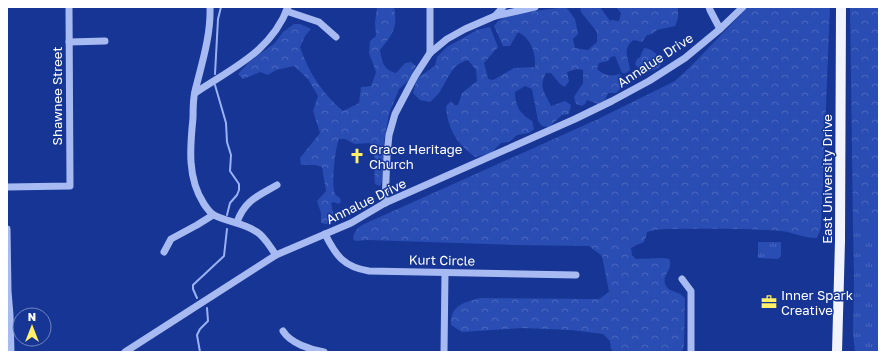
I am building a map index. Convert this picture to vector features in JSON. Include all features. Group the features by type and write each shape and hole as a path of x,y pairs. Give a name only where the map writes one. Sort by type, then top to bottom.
{"main road":[{"name":"East University Drive","path":"837,352 840,241 840,7"}],"street":[{"name":"Shawnee Street","path":"7,187 70,186 69,7"},
{"path":"210,7 211,19 205,54 195,93 192,128 191,170 195,186 204,203 213,215 236,222 257,232 267,242 276,255"},
{"path":"430,7 430,53"},
{"path":"495,16 503,7"},
{"path":"385,203 389,134 395,114 415,76 430,53 447,39 465,29 495,16 535,7"},
{"path":"709,7 720,29"},
{"name":"Annalue Drive","path":"125,352 276,255 370,213 385,203 440,180 612,101 649,81 685,58 720,29 743,7"},
{"path":"195,93 250,58 261,49 270,39 287,9 319,22 336,37"},
{"path":"69,42 105,41"},
{"path":"236,222 244,206 255,197 277,185"},
{"path":"164,252 171,239 213,215"},
{"path":"7,229 7,291 10,315 11,352"},
{"name":"Kurt Circle","path":"325,234 331,247 339,257 351,266 369,271 576,274"},
{"path":"444,352 445,273"},
{"path":"682,279 690,291 691,352"},
{"path":"283,331 289,339 324,352"}],"green space":[{"path":"377,7 394,7 395,14 395,25 391,35 380,50 384,64 388,70 396,73 405,63 411,62 416,66 408,81 399,89 389,114 384,142 382,182 380,186 375,184 375,158 370,143 355,144 345,139 339,139 335,157 333,187 335,194 340,198 341,202 338,204 334,202 331,203 334,218 331,225 321,223 321,213 317,201 326,191 322,167 315,165 301,165 300,158 320,133 313,111 318,96 308,79 294,66 276,70 268,75 260,72 243,79 238,74 250,61 275,43 283,32 294,24 300,24 311,29 305,36 300,47 312,74 323,90 343,111 359,103 361,87 371,86 376,72 369,53 370,41 376,36 375,23"},
{"path":"566,7 575,19 578,34 573,39 575,48 588,50 597,42 597,32 581,12 580,7 600,7 610,21 619,21 621,13 616,7 678,7 678,18 675,26 657,30 652,34 647,35 642,42 634,40 630,43 627,54 630,70 626,73 622,73 615,56 611,57 608,61 599,63 597,69 605,74 620,74 622,80 620,83 620,89 616,93 608,93 605,100 598,104 587,100 582,106 576,104 574,97 583,83 583,70 577,69 567,72 569,81 565,87 560,84 551,73 546,73 542,86 551,106 565,101 571,105 569,114 562,115 549,127 542,126 538,121 532,89 525,86 515,92 519,109 532,121 534,129 529,133 517,135 509,142 501,143 491,153 475,157 458,141 448,121 446,106 451,101 454,105 458,105 462,93 477,81 476,70 468,60 455,68 440,92 430,102 420,100 413,93 417,78 435,66 437,57 447,47 477,30 490,27 498,47 484,63 488,79 493,80 514,68 535,67 535,56 532,46 523,35 518,32 510,46 503,46 494,26 498,21 511,14"},
{"path":"748,7 830,7 821,228 817,238 781,231 752,229 666,229 647,232 644,242 631,248 632,255 636,259 669,259 670,266 665,277 665,284 669,289 681,294 685,299 684,345 682,352 614,352 611,349 610,341 603,334 571,330 522,328 462,332 451,325 451,318 455,309 463,303 479,298 599,299 609,292 602,256 589,246 367,240 356,241 353,239 354,234 362,225 596,120 675,81"},
{"path":"850,7 879,7 879,227 853,227"},
{"path":"644,48 650,49 656,54 661,61 660,67 654,70 642,72 635,64"},
{"path":"853,227 879,227 879,352 855,352 853,333"},
{"path":"758,242 781,242 781,256 778,259 758,258"}],"waterway":[{"path":"215,74 218,19 221,7"},
{"path":"215,85 226,123 227,142 231,155 230,171 239,184 239,190 237,195 230,203 227,215"},
{"path":"197,298 193,285 224,256 227,229"},
{"path":"200,352 197,335 200,329 208,321 207,308"}],"place":[{"name":"Grace Heritage Church","path":"357,156"},
{"name":"Inner Spark Creative","path":"769,302"}]}
